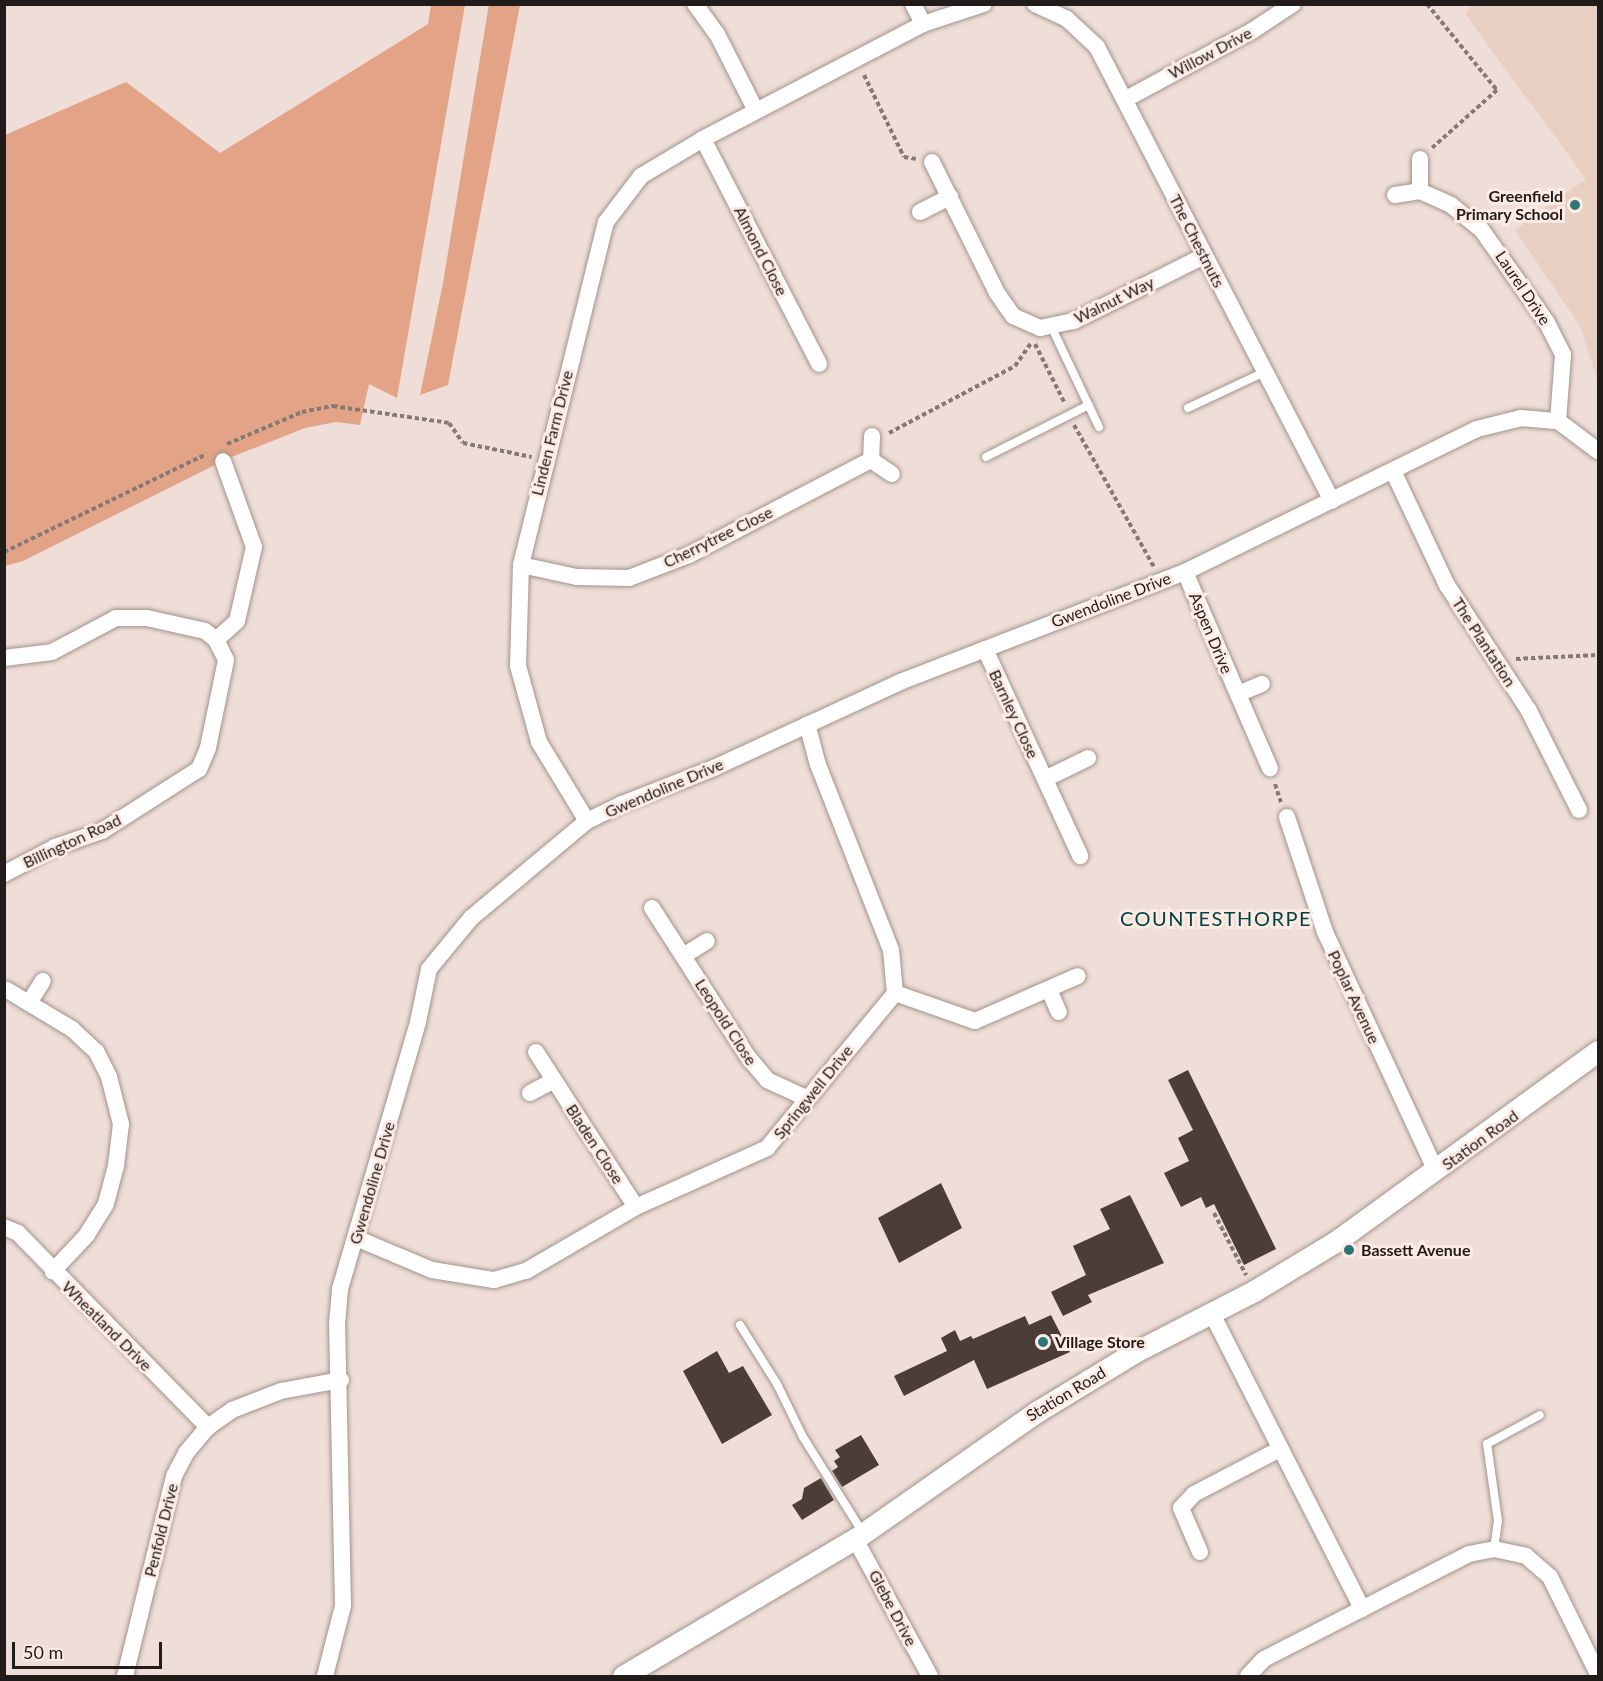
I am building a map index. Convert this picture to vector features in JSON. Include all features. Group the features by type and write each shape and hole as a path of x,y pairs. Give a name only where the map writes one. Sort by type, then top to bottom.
{"street":[{"path":"695,4 717,34 756,109"},
{"path":"913,4 923,24"},
{"name":"Linden Farm Drive","path":"587,821 539,742 518,666 521,565 545,459 606,222 641,176 703,139 756,109 923,24 984,4"},
{"name":"The Chestnuts","path":"1035,4 1067,19 1097,47 1126,99 1204,256 1332,501"},
{"name":"Willow Drive","path":"1126,99 1252,31 1293,4"},
{"name":"Almond Close","path":"703,139 819,364"},
{"path":"1395,195 1420,191 1420,159"},
{"path":"932,162 997,293 1013,316 1042,332"},
{"name":"Laurel Drive","path":"1420,191 1451,205 1481,229 1546,321 1563,355 1558,421"},
{"path":"920,212 950,197"},
{"name":"Walnut Way","path":"1042,332 1074,321 1204,256"},
{"name":"Gwendoline Drive","path":"325,1677 343,1606 341,1380 337,1324 340,1289 418,1022 429,969 503,888 587,821 985,649 1185,572 1477,429 1521,418 1558,421"},
{"path":"1558,421 1599,451"},
{"path":"872,436 871,460 892,474"},
{"name":"Cherrytree Close","path":"521,565 577,577 629,578 689,555 871,460"},
{"path":"4,658 52,652 116,618 170,623 205,631 216,640 237,621 254,547 223,461"},
{"name":"The Plantation","path":"1393,471 1447,585 1529,711 1579,810"},
{"name":"Aspen Drive","path":"1185,572 1270,768"},
{"name":"Billington Road","path":"4,874 55,847 102,831 199,769 208,748 226,660 216,640"},
{"name":"Barnley Close","path":"985,649 1080,856"},
{"name":"Aspen Drive","path":"1238,694 1262,684"},
{"path":"807,724 818,765 891,950 896,993 975,1022 1077,976"},
{"name":"Barnley Close","path":"1045,779 1088,758"},
{"name":"Poplar Avenue","path":"1287,817 1324,932 1436,1171"},
{"name":"Leopold Close","path":"652,908 767,1080 806,1098"},
{"path":"683,956 707,941"},
{"path":"29,1003 43,981"},
{"path":"7,990 72,1029 96,1052 109,1077 121,1124 116,1167 106,1204 87,1235 53,1271"},
{"path":"1049,990 1059,1012"},
{"name":"Springwell Drive","path":"356,1238 432,1270 494,1280 526,1271 636,1207 767,1148 806,1098 896,993"},
{"name":"Station Road","path":"623,1677 859,1536 1024,1419 1135,1352 1254,1291 1335,1242 1599,1051"},
{"name":"Bladen Close","path":"536,1052 636,1207"},
{"path":"531,1093 554,1080"},
{"name":"Wheatland Drive","path":"4,1227 18,1233 208,1427"},
{"path":"1212,1314 1278,1450 1362,1609"},
{"name":"Penfold Drive","path":"125,1677 174,1476 186,1453 208,1427 232,1410 281,1391 341,1380"},
{"path":"1200,1552 1181,1508 1194,1494 1278,1450"},
{"name":"Glebe Drive","path":"859,1536 930,1677"},
{"path":"1248,1677 1264,1659 1469,1554 1494,1549 1526,1556 1550,1577 1599,1674"}],"lane":[{"path":"1042,332 1089,405 1099,428"},
{"path":"1188,408 1264,372"},
{"path":"986,457 1089,405"},
{"path":"740,1325 777,1384 803,1437 859,1536"},
{"path":"1494,1549 1498,1521 1487,1444 1540,1415"}],"path":[{"path":"1420,159 1497,90 1427,4"},
{"path":"856,58 904,157 932,162"},
{"path":"1042,332 1070,415 1113,500 1162,581"},
{"path":"872,436 884,436 1016,366 1042,332"},
{"path":"4,552 227,444 302,412 333,406 364,408 449,423 463,443 545,459"},
{"path":"1494,660 1599,656"},
{"path":"1270,768 1287,817"},
{"path":"1214,1212 1254,1291"}],"shaded area":[{"path":"489,4 520,5 448,385 420,395 443,283"},
{"name":"Greenfield Primary School","path":"1473,4 1598,5 1598,383 1580,326 1515,230 1586,179 1465,14"},
{"path":"431,5 465,5 397,398 369,384 360,425 336,422 305,428 229,458 23,561 5,566 5,135 126,82 220,153 428,24"}],"building":[{"path":"1188,1070 1276,1249 1244,1265 1214,1204 1206,1208 1201,1197 1181,1207 1164,1173 1189,1161 1178,1138 1193,1130 1168,1080"},
{"path":"941,1183 962,1228 899,1263 878,1218"},
{"path":"1130,1195 1164,1263 1088,1295 1092,1302 1063,1316 1051,1292 1086,1275 1073,1246 1110,1229 1100,1209"},
{"path":"1051,1315 1070,1352 987,1389 974,1360 904,1396 894,1376 947,1351 941,1338 955,1330 960,1341 971,1336 973,1339 1025,1316 1029,1325"},
{"path":"717,1351 729,1373 743,1366 772,1415 722,1444 683,1371"},
{"path":"861,1435 879,1465 842,1487 832,1471 838,1467 834,1461 840,1457 835,1450"},
{"path":"821,1478 834,1500 802,1520 792,1505 802,1499 804,1488"}],"place":[{"name":"Greenfield Primary School","path":"1575,205"},
{"name":"Bassett Avenue","path":"1349,1250"},
{"name":"Village Store","path":"1043,1342"}],"district":[{"name":"COUNTESTHORPE","path":"1216,918"}]}
